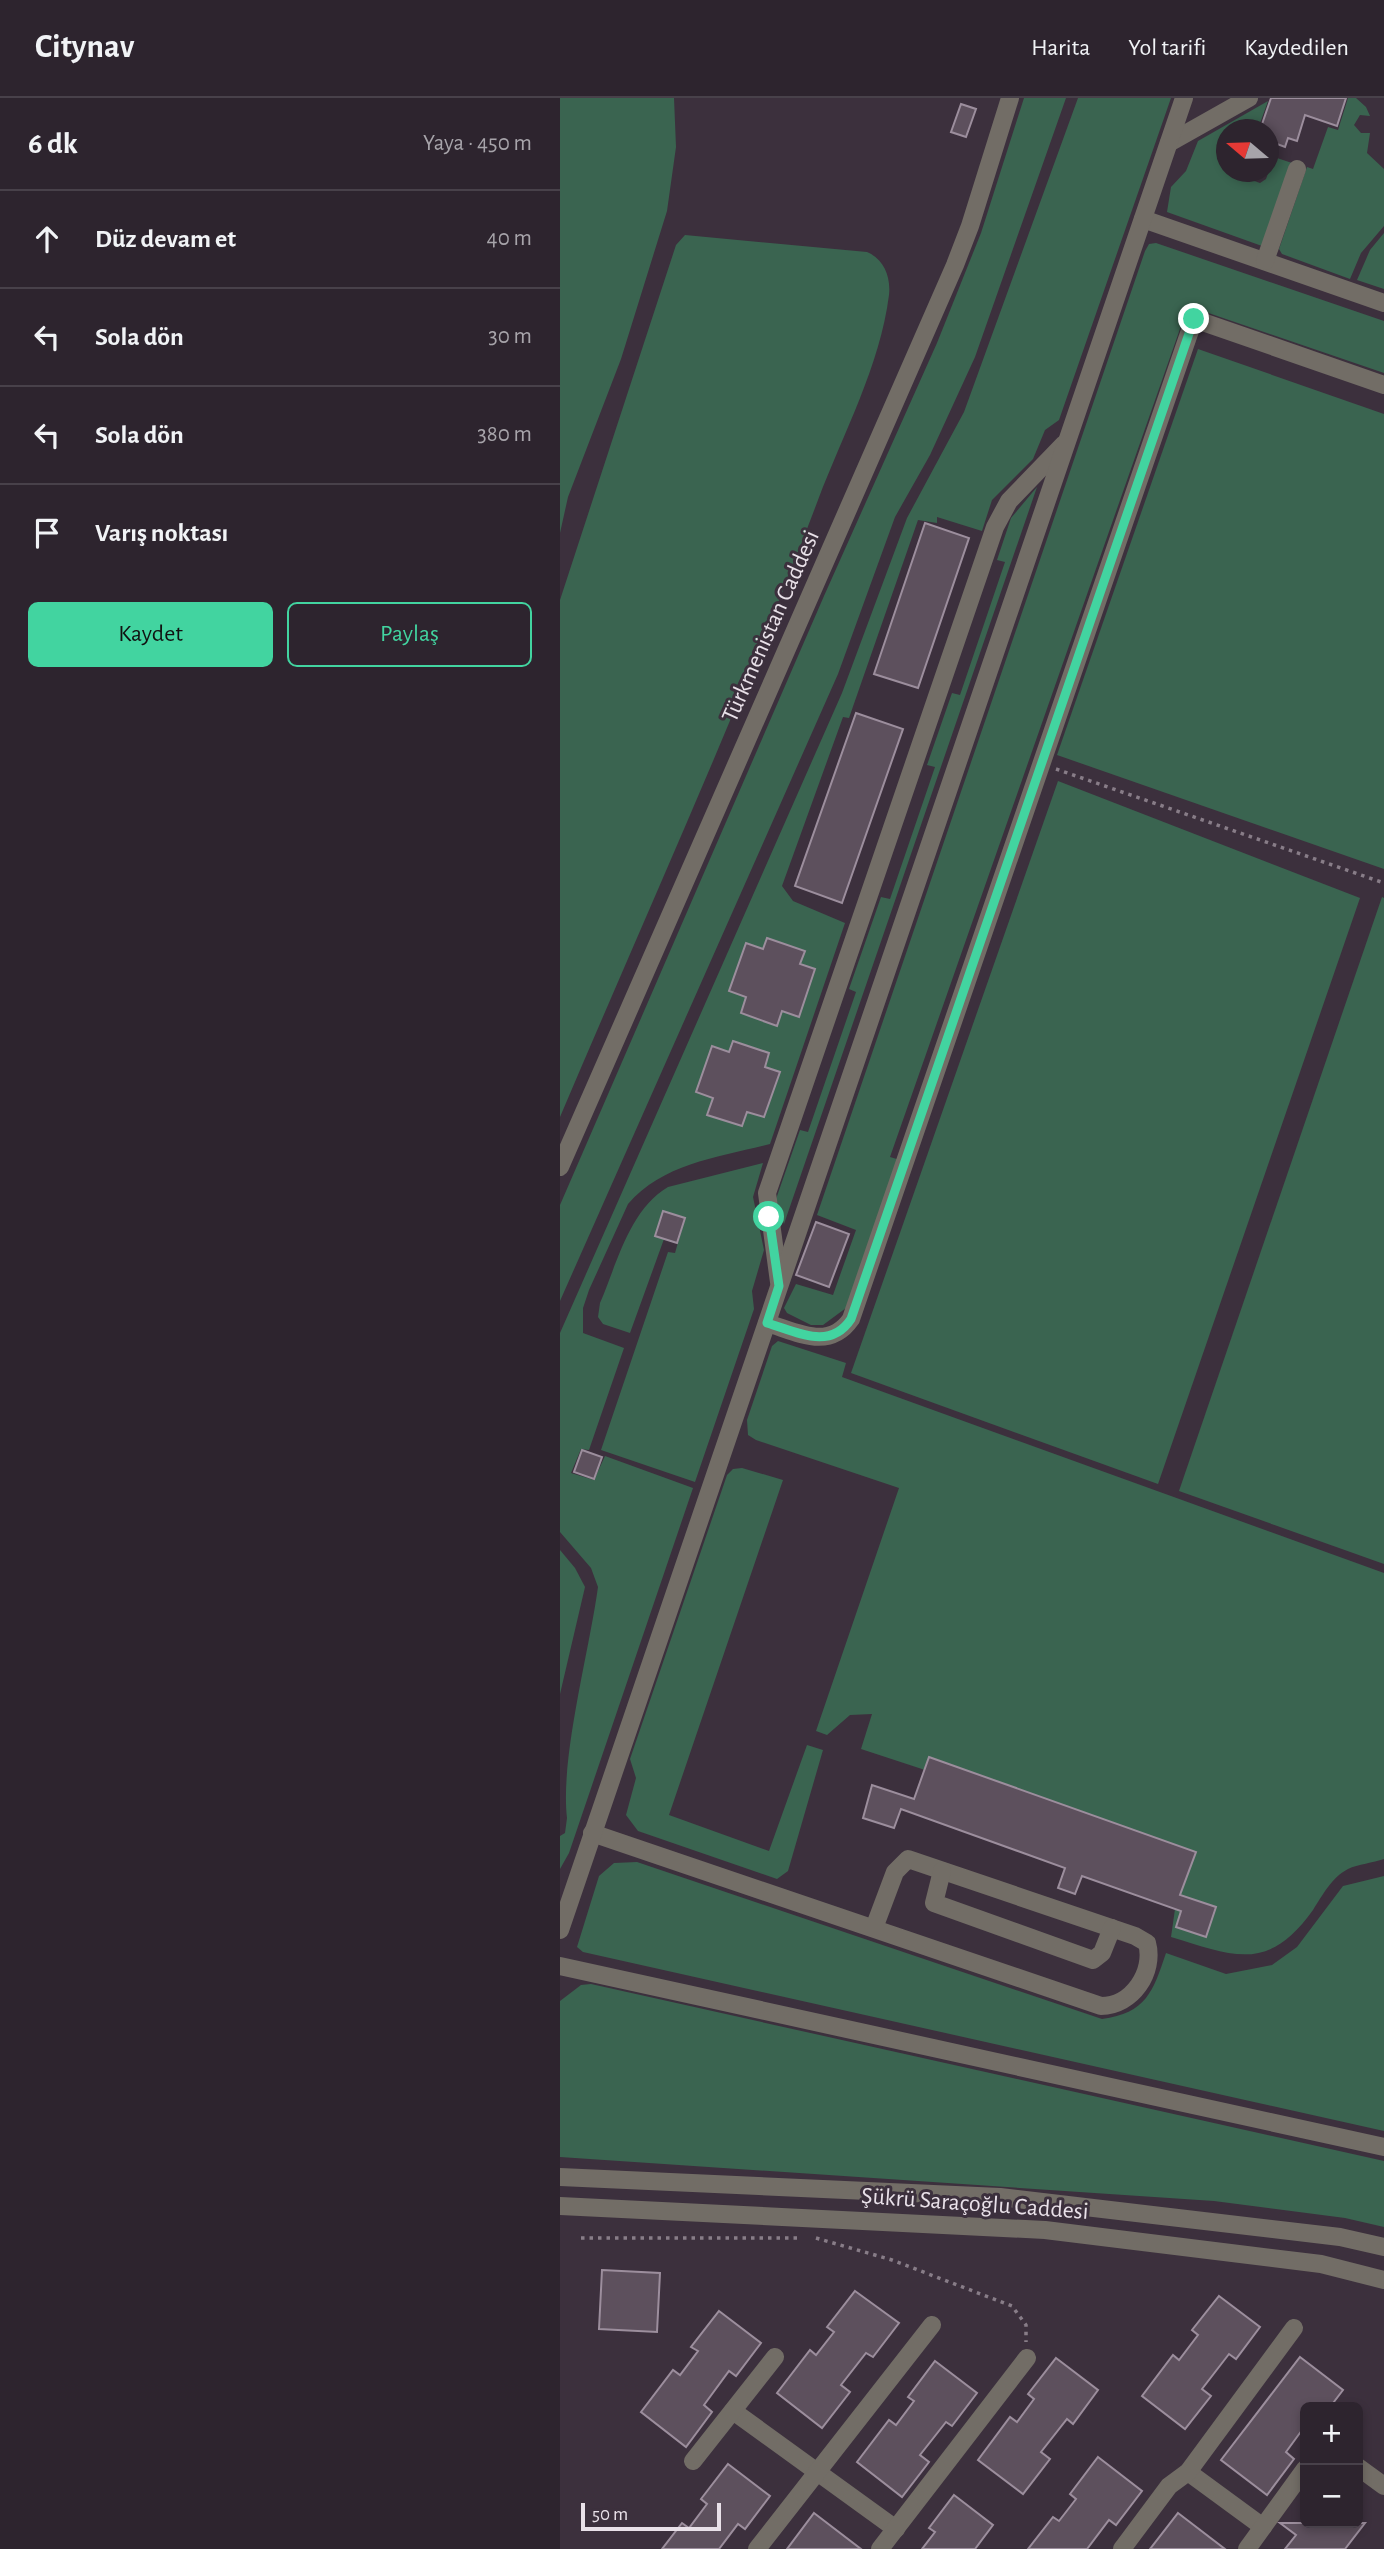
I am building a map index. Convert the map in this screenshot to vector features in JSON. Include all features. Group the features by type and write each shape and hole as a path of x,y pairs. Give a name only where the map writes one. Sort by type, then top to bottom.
{"street":[{"name":"Türkmenistan Caddesi","path":"560,1167 955,265 1010,98"},
{"path":"560,1930 1184,98"},
{"path":"1169,143 1249,98"},
{"path":"1265,261 1297,169"},
{"path":"1143,219 1384,303"},
{"path":"767,1323 824,1339 836,1335 851,1319 1194,319 1384,386"},
{"path":"779,1286 767,1204 772,1180 995,527 1009,501 1068,441"},
{"path":"592,1833 1101,2006 1111,2006 1131,1997 1138,1987 1150,1954 1147,1943 1112,1928 908,1859 901,1863 874,1928"},
{"path":"942,1871 934,1903 1093,1960 1102,1953 1112,1928"},
{"path":"560,1966 1384,2147"},
{"path":"560,2177 1036,2200 1340,2238 1384,2247"},
{"name":"Şükrü Saraçoğlu Caddesi","path":"560,2206 1045,2230 1308,2262 1349,2269 1384,2280"},
{"path":"757,2549 932,2325"},
{"path":"1122,2549 1169,2486 1188,2472 1294,2328"},
{"path":"693,2461 775,2357"},
{"path":"880,2549 1027,2358"},
{"path":"733,2411 895,2529"},
{"path":"1363,2471 1384,2486"},
{"path":"1188,2472 1263,2527"},
{"path":"1247,2549 1300,2476"}],"path":[{"path":"1041,764 1384,883"},
{"path":"581,2238 800,2238"},
{"path":"813,2238 892,2260 1012,2306 1026,2325 1027,2358"}],"green space":[{"path":"560,98 674,98 676,147 667,211 621,359 568,497 560,533"},
{"path":"1024,98 1066,98 975,357 930,455 895,517 838,674 560,1301 560,1205 824,596 937,343 981,233"},
{"path":"1078,98 1171,98 1059,420 1045,430 1033,459 992,500 982,531 937,517 937,523 918,520 849,718 843,717 782,886 793,901 845,923 770,1144 675,1170 642,1190 628,1204 583,1308 583,1333 624,1348 589,1450 581,1449 571,1473 594,1480 605,1456 693,1488 569,1853 560,1869 560,1836 565,1833 567,1818 566,1794 571,1736 598,1587 591,1568 560,1532 560,1333 842,693 907,518 964,412"},
{"path":"1348,98 1356,98 1366,107 1370,116 1360,115 1354,125 1361,133 1370,133 1367,153 1384,169 1384,226 1361,253 1350,279 1282,254 1279,249 1307,167 1313,169 1328,127 1338,130"},
{"path":"1268,101 1262,119 1236,119"},
{"path":"1216,131 1216,182 1279,182 1279,159 1292,163 1262,246 1167,212 1171,187 1186,171 1198,141"},
{"path":"1384,233 1384,289 1357,280 1370,250"},
{"path":"685,235 867,252 878,259 885,269 889,295 878,348 860,399 725,733 560,1117 560,600 676,245"},
{"path":"1156,243 1384,321 1384,373 1188,306 890,1157 900,1160 846,1308 823,1325 811,1325 787,1313 784,1308 796,1284 833,1295 856,1230 817,1215 1145,251 1149,244"},
{"path":"1198,349 1384,414 1384,869 1057,755"},
{"path":"1037,487 784,1224 776,1199 800,1130 808,1132 856,992 849,989 881,897 890,899 935,767 927,765 952,693 960,695 1005,562 997,560 1011,518"},
{"path":"1058,781 1360,898 1158,1484 851,1373"},
{"path":"1382,897 1384,898 1384,1564 1179,1491"},
{"path":"763,1163 753,1197 764,1250 752,1291 754,1309 695,1482 601,1450 668,1252 675,1253 685,1218 663,1212 655,1235 664,1239 630,1333 603,1324 598,1317 600,1303 634,1224 643,1209 668,1187"},
{"path":"778,1341 846,1363 842,1377 1384,1573 1384,1859 1342,1872 1297,1930 1281,1943 1265,1951 1249,1954 1213,1950 1171,1937 1175,1909 1195,1852 930,1757 925,1770 861,1749 872,1714 850,1715 827,1735 816,1731 899,1488 748,1435 747,1420 772,1346"},
{"path":"742,1468 783,1480 669,1815 769,1851 807,1745 823,1750 788,1871 777,1879 638,1831 626,1815 636,1778 630,1759 727,1475 733,1469"},
{"path":"560,1550 575,1568 585,1587 560,1694"},
{"path":"637,1862 1102,2019 1129,2012 1146,1998 1157,1979 1166,1953 1226,1974 1272,1965 1297,1947 1343,1886 1384,1876 1384,2131 583,1952 577,1947 599,1876 614,1863"},
{"path":"591,1984 1384,2161 1384,2227 1345,2218 1214,2201 560,2157 560,2001 581,1985"}],"building":[{"path":"1271,98 1346,98 1337,126 1305,115 1297,141 1288,138 1285,147 1279,145 1279,119 1264,119"},
{"path":"961,104 976,109 966,137 951,132"},
{"path":"925,523 969,538 918,688 874,674"},
{"path":"856,713 903,729 842,903 795,886"},
{"path":"767,938 805,951 800,964 815,969 799,1017 782,1011 777,1026 741,1013 746,997 729,991 746,943 763,949"},
{"path":"733,1041 769,1053 765,1067 780,1072 764,1117 747,1112 742,1126 707,1115 713,1098 696,1092 712,1046 729,1052"},
{"path":"663,1211 685,1218 677,1243 655,1236"},
{"path":"816,1222 849,1234 829,1287 796,1275"},
{"path":"582,1450 602,1457 594,1479 574,1472"},
{"path":"929,1757 1196,1852 1180,1895 1216,1907 1206,1937 1176,1927 1181,1911 1082,1876 1075,1894 1058,1888 1065,1868 901,1809 894,1828 863,1818 872,1785 914,1799"},
{"path":"602,2270 660,2273 657,2332 599,2329"},
{"path":"855,2291 899,2323 873,2357 866,2353 841,2385 850,2392 822,2428 777,2393 810,2350 816,2355 834,2332 827,2327"},
{"path":"1219,2296 1260,2327 1236,2359 1229,2354 1202,2389 1211,2396 1185,2429 1142,2396 1173,2355 1179,2360 1198,2335 1192,2330"},
{"path":"719,2311 761,2343 736,2376 729,2371 704,2405 712,2412 686,2447 641,2412 673,2370 680,2375 698,2351 691,2347"},
{"path":"1300,2357 1343,2390 1334,2402 1300,2402 1300,2433 1286,2452 1294,2459 1267,2495 1221,2460"},
{"path":"1056,2358 1098,2390 1073,2424 1067,2419 1041,2452 1050,2459 1023,2494 978,2460 1010,2417 1017,2422 1034,2399 1028,2394"},
{"path":"935,2361 977,2393 952,2426 946,2422 920,2455 929,2462 902,2497 857,2462 889,2420 896,2425 914,2401 908,2397"},
{"path":"1098,2457 1142,2491 1116,2525 1109,2520 1087,2549 1028,2549 1053,2517 1059,2521 1076,2499 1070,2494"},
{"path":"728,2464 770,2496 745,2529 738,2524 719,2549 662,2549 682,2523 689,2528 707,2504 701,2499"},
{"path":"954,2495 993,2525 975,2549 922,2549 935,2532 929,2528"},
{"path":"814,2513 861,2549 787,2549"},
{"path":"1178,2513 1225,2549 1150,2549"},
{"path":"1280,2523 1300,2523 1300,2528 1361,2528 1345,2549 1285,2549 1296,2535"}],"route":[{"path":"769,1217 779,1286 767,1323 824,1339 836,1335 851,1319 1194,319"}]}
